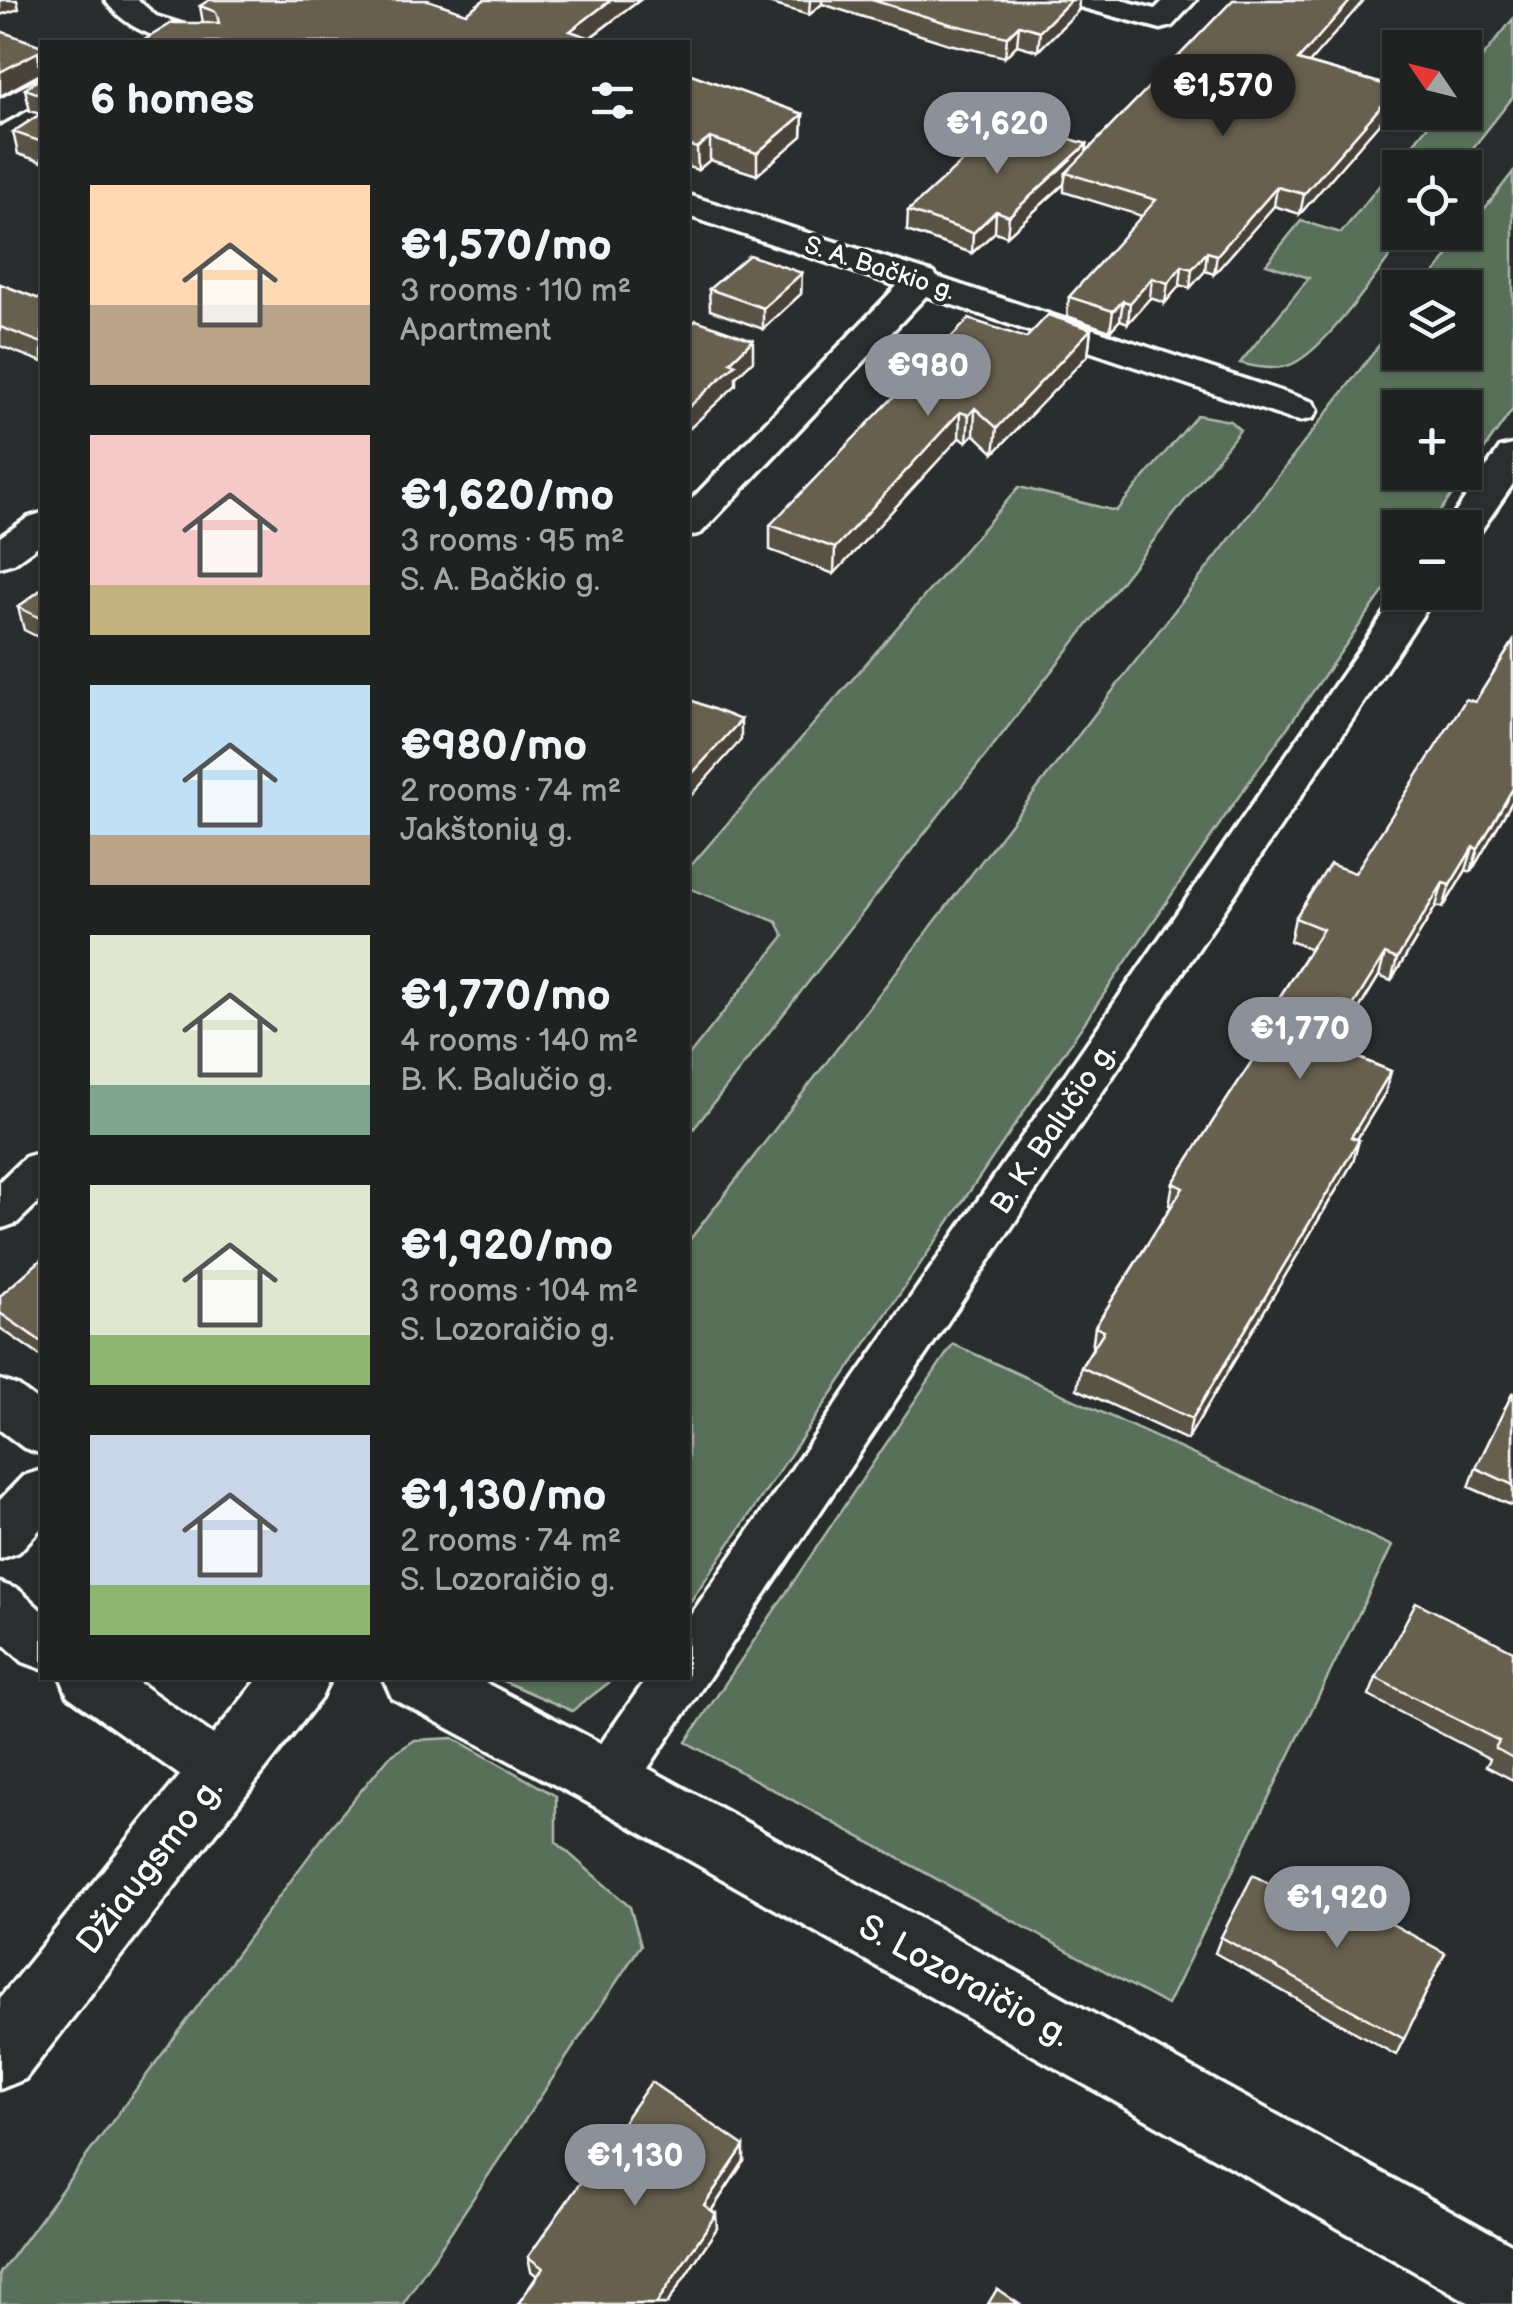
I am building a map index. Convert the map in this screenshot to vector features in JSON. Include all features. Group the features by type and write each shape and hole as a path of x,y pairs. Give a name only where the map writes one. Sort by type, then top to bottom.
{"street":[{"path":"120,0 145,22 199,40"},
{"path":"116,40 180,0"},
{"path":"1086,0 1161,20 1181,0"},
{"path":"0,113 40,87"},
{"name":"S. A. Bačkio g.","path":"690,206 922,280 1300,410"},
{"path":"690,524 922,280"},
{"path":"1478,510 1508,473"},
{"path":"0,555 40,526"},
{"name":"B. K. Balučio g.","path":"690,1661 1407,610"},
{"path":"0,1210 40,1172"},
{"path":"0,1400 40,1430"},
{"path":"0,1536 40,1494"},
{"path":"0,1607 40,1643"},
{"path":"91,1680 222,1773"},
{"name":"Džiaugsmo g.","path":"0,2054 296,1680"},
{"name":"S. Lozoraičio g.","path":"419,1680 608,1780 1513,2286"},
{"path":"608,1780 677,1680"}],"green space":[{"path":"1513,19 1513,97 1471,150 1408,150 1424,130 1482,130 1482,58"},
{"path":"1513,172 1513,409 1482,453 1482,390 1382,390 1382,490 1455,490 1441,510 1382,510 1382,594 1230,809 690,1602 690,1239 1382,341 1382,370 1482,370 1482,270 1437,270 1453,250 1482,250 1482,212"},
{"path":"1382,182 1382,250 1395,250 1352,307 1302,359 1275,368 1240,363 1309,278 1266,264 1301,221 1341,233"},
{"path":"1197,415 1230,421 1240,430 690,1133 690,1054 784,936 777,922 690,889 690,867 1019,487 1116,511"},
{"path":"953,1344 1392,1546 1167,2005 686,1742"},
{"path":"501,1680 612,1680 572,1711"},
{"path":"453,1738 556,1796 556,1842 630,1907 641,1945 403,2304 0,2304 0,2273 329,1829 389,1757 415,1740"}],"building":[{"path":"209,0 428,0 466,13 484,0 611,0 570,31 597,40 144,40 172,23 219,23 216,12 200,6"},
{"path":"872,0 1071,0 1040,31 1019,25 1007,37"},
{"path":"1233,0 1351,0 1298,60 1382,84 1382,105 1304,194 1277,187 1217,255 1207,252 1192,269 1182,266 1168,283 1152,278 1130,303 1123,301 1113,311 1069,297 1156,200 1066,173"},
{"path":"0,31 40,45 40,69 38,52 0,72"},
{"path":"690,74 803,114 757,153 710,138 697,148 690,146"},
{"path":"40,79 40,94 25,89"},
{"path":"40,114 40,141 13,132"},
{"path":"1018,123 1087,144 1009,216 996,211 973,233 908,211 995,132 1004,135"},
{"path":"749,255 802,273 763,308 709,289"},
{"path":"0,284 40,299 40,342 0,327"},
{"path":"1048,315 1091,329 997,428 975,408 969,415 960,412 835,548 770,525 969,319 1026,338"},
{"path":"696,320 753,340 730,362 736,364 690,406 690,326"},
{"path":"40,590 40,618 18,607"},
{"path":"1513,642 1513,788 1478,849 1473,847 1450,885 1443,883 1397,959 1385,954 1328,1046 1391,1071 1351,1137 1359,1140 1192,1419 1081,1367 1104,1331 1095,1327 1183,1188 1173,1183 1276,1024 1265,1020 1323,929 1295,918 1330,864 1355,873 1466,699 1475,702"},
{"path":"690,700 741,720 690,776"},
{"path":"40,1261 40,1341 0,1313 0,1296"},
{"path":"1513,1392 1513,1485 1476,1468"},
{"path":"1416,1602 1513,1651 1513,1758 1495,1748 1499,1741 1376,1678"},
{"path":"1253,1875 1302,1902 1313,1881 1445,1953 1404,2039 1221,1937"},
{"path":"651,2082 744,2146 704,2205 716,2214 656,2304 518,2304 543,2268 528,2257"},
{"path":"997,2289 1019,2304 988,2304"}]}
